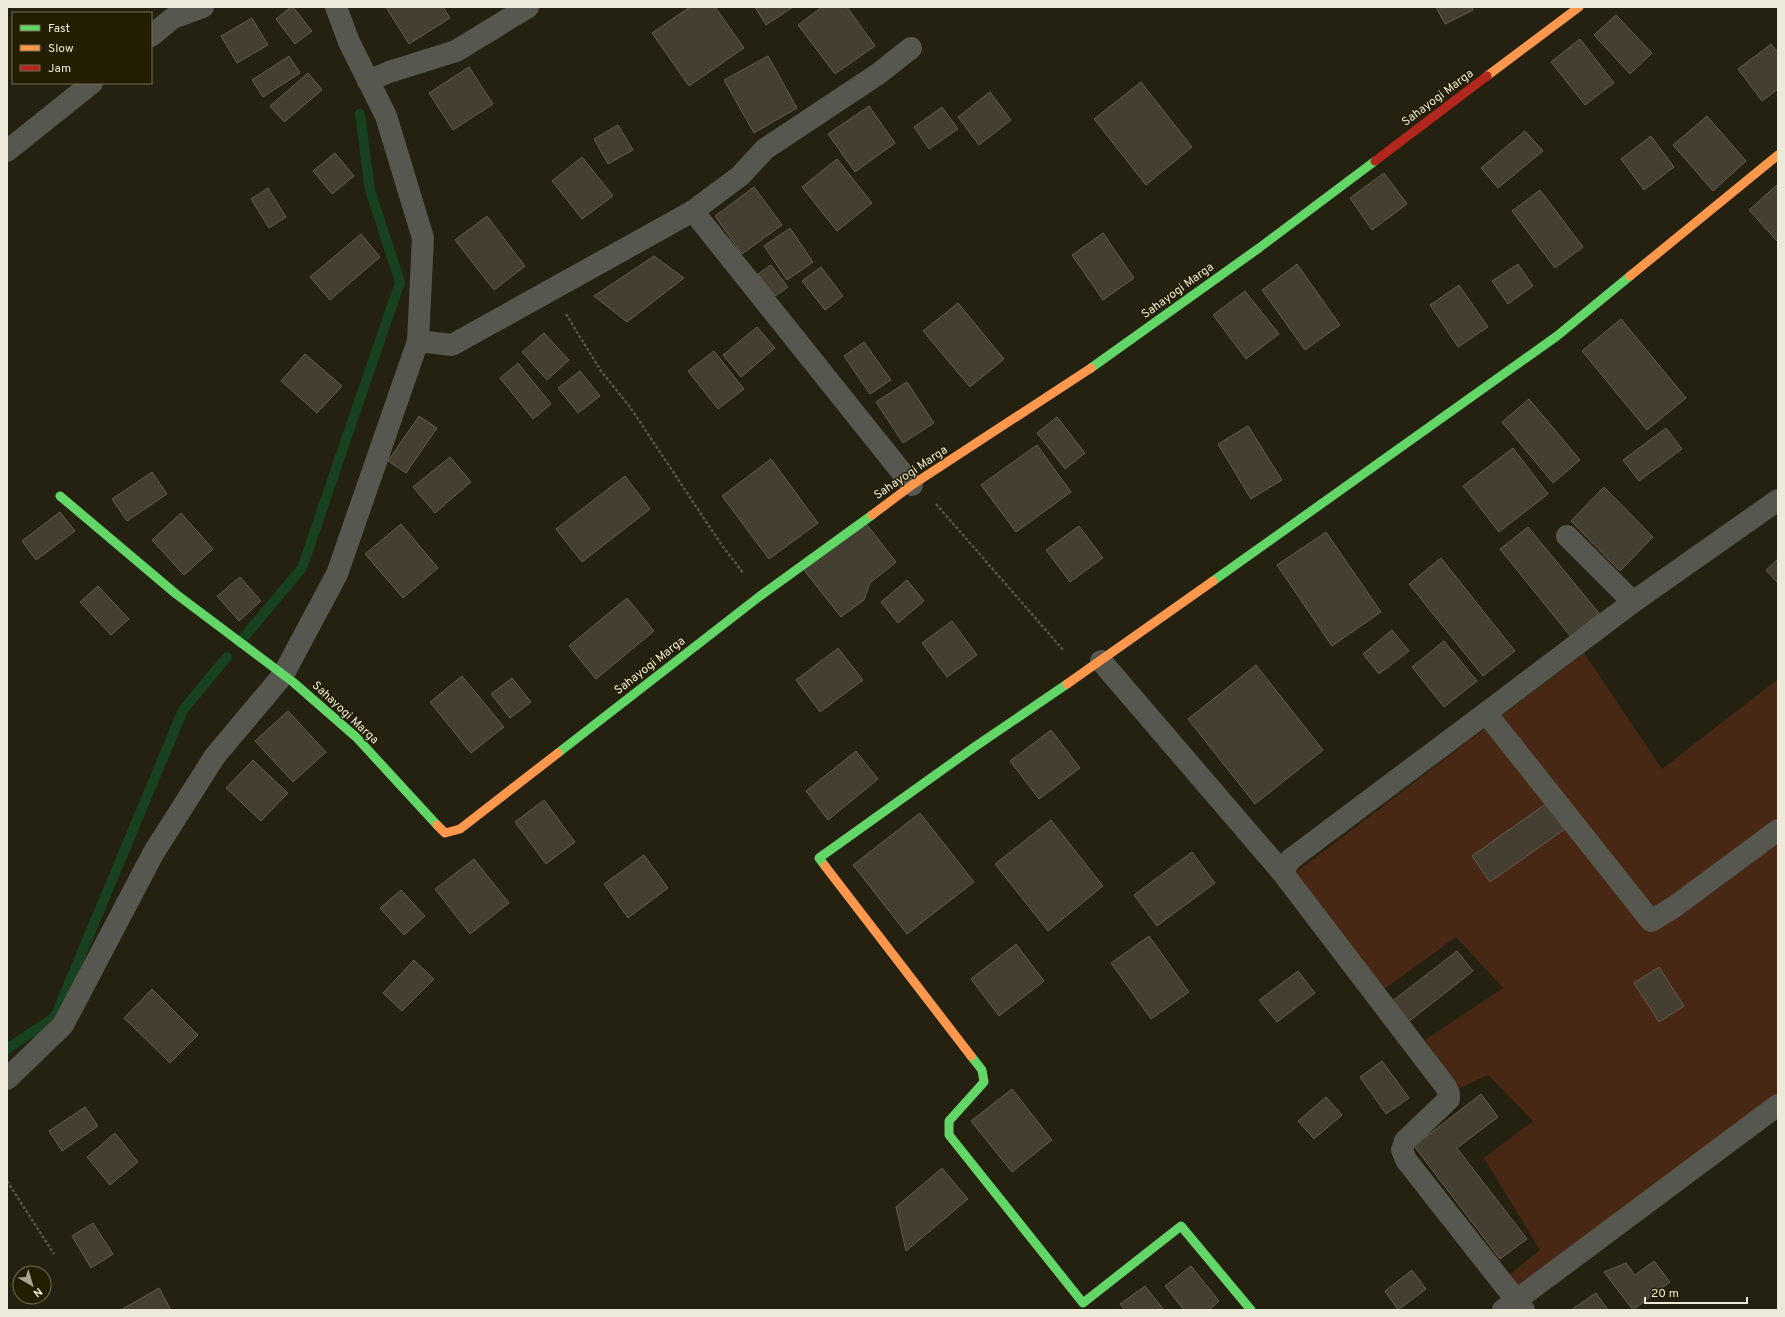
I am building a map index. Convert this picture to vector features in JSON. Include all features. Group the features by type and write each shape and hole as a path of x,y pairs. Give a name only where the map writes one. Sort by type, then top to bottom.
{"street":[{"path":"152,35 173,18 203,7"},
{"path":"7,1079 63,1025 154,852 216,756 283,675 337,574 418,341 422,238 386,116 349,42 336,7"},
{"path":"368,81 389,72 456,51 528,7"},
{"name":"Sahayogi Marga","path":"283,675 356,737 430,819 445,833 460,829 760,596 912,485 1088,370 1252,253 1579,7"},
{"path":"418,341 452,345 693,211 740,176 764,149 878,74 911,48"},
{"path":"7,151 91,84"},
{"path":"1251,1310 1180,1226 1084,1302 949,1135 949,1121 984,1082 982,1070 820,858 1083,672 1101,661 1557,336 1778,155"},
{"path":"693,211 912,485"},
{"path":"60,496 176,594 283,675"},
{"path":"1282,872 1291,859 1633,602 1778,500"},
{"path":"1567,536 1633,602"},
{"path":"1101,661 1282,872 1446,1087 1449,1094 1449,1099 1405,1141 1402,1150 1406,1160 1515,1307 1778,1104"},
{"path":"1486,713 1651,921 1674,907 1778,830"}],"path":[{"path":"551,290 602,371 630,406 721,544 760,596"},
{"path":"912,485 939,508 1083,672"},
{"path":"7,1181 54,1254"}],"shaded area":[{"path":"1584,653 1662,769 1778,679 1778,1105 1516,1300 1501,1281 1540,1250 1484,1158 1533,1121 1488,1075 1458,1089 1425,1040 1503,988 1456,937 1379,993 1291,876"}],"building":[{"path":"293,7 312,31 295,44 276,19"},
{"path":"386,7 443,7 450,18 409,44"},
{"path":"690,7 715,7 744,48 689,86 652,33"},
{"path":"755,7 793,7 766,25"},
{"path":"822,7 847,7 875,46 835,74 798,25"},
{"path":"1436,7 1472,7 1473,10 1445,24"},
{"path":"1616,15 1652,53 1630,74 1594,35"},
{"path":"252,18 268,45 237,63 221,36"},
{"path":"1580,39 1614,83 1585,105 1551,62"},
{"path":"1771,44 1778,53 1778,89 1762,101 1738,69"},
{"path":"289,56 300,73 263,97 252,80"},
{"path":"768,56 797,108 754,133 724,80"},
{"path":"469,67 493,104 453,130 429,93"},
{"path":"308,73 322,90 284,122 270,106"},
{"path":"1141,82 1192,147 1146,185 1094,119"},
{"path":"990,92 1011,120 979,145 958,117"},
{"path":"869,106 895,143 855,172 828,134"},
{"path":"942,107 958,129 929,149 914,127"},
{"path":"1707,116 1746,161 1713,191 1673,145"},
{"path":"618,125 633,150 608,164 594,139"},
{"path":"1525,131 1543,151 1498,188 1481,168"},
{"path":"1651,136 1674,167 1644,190 1621,159"},
{"path":"335,153 354,176 332,194 313,171"},
{"path":"582,157 613,196 582,219 552,181"},
{"path":"837,159 872,203 837,231 802,187"},
{"path":"1384,173 1407,204 1372,230 1350,198"},
{"path":"1777,185 1778,187 1778,242 1749,210"},
{"path":"754,187 782,225 742,254 715,216"},
{"path":"268,188 286,217 269,228 251,199"},
{"path":"1540,190 1583,247 1555,268 1512,211"},
{"path":"487,216 525,266 494,290 455,240"},
{"path":"790,228 813,262 787,280 764,246"},
{"path":"1103,233 1134,278 1103,300 1072,255"},
{"path":"361,234 380,257 330,300 310,277"},
{"path":"654,256 684,278 627,322 594,296"},
{"path":"1297,264 1340,325 1305,350 1262,290"},
{"path":"1518,264 1533,286 1508,304 1492,281"},
{"path":"771,265 788,287 775,296 758,274"},
{"path":"821,267 843,296 825,310 802,281"},
{"path":"1459,285 1488,327 1458,347 1430,305"},
{"path":"1245,291 1279,334 1246,359 1213,315"},
{"path":"958,303 1004,359 970,387 923,331"},
{"path":"1621,319 1686,398 1647,430 1582,351"},
{"path":"757,327 775,348 741,377 723,355"},
{"path":"544,333 569,360 547,380 522,352"},
{"path":"864,342 891,380 870,394 844,356"},
{"path":"714,351 744,389 718,409 688,371"},
{"path":"305,354 342,386 317,413 281,381"},
{"path":"518,363 551,404 533,419 500,378"},
{"path":"580,371 600,396 578,413 558,388"},
{"path":"907,382 934,423 903,443 876,402"},
{"path":"1529,399 1580,460 1553,483 1502,422"},
{"path":"419,416 437,428 406,473 388,461"},
{"path":"1057,417 1085,453 1065,469 1037,433"},
{"path":"1248,426 1282,480 1251,499 1218,444"},
{"path":"1666,428 1682,449 1639,481 1623,460"},
{"path":"1037,445 1071,492 1016,532 981,485"},
{"path":"1513,448 1548,494 1499,532 1463,486"},
{"path":"450,457 471,482 435,513 413,487"},
{"path":"771,459 818,523 769,559 722,496"},
{"path":"152,472 167,494 127,521 112,499"},
{"path":"625,476 650,509 582,562 556,529"},
{"path":"1604,487 1653,537 1620,571 1571,521"},
{"path":"60,512 75,531 36,560 22,541"},
{"path":"181,513 213,549 184,575 152,540"},
{"path":"864,521 896,562 870,583 864,600 841,617 803,569"},
{"path":"401,524 438,568 403,598 365,554"},
{"path":"1079,526 1103,558 1070,582 1046,550"},
{"path":"1528,527 1599,613 1571,637 1500,549"},
{"path":"1326,532 1381,612 1332,646 1277,565"},
{"path":"1441,558 1515,651 1483,676 1409,584"},
{"path":"1778,559 1778,583 1766,570"},
{"path":"240,577 261,601 239,621 217,596"},
{"path":"907,580 924,601 898,623 881,602"},
{"path":"98,586 129,619 111,635 80,602"},
{"path":"627,598 654,631 596,679 569,646"},
{"path":"952,621 977,655 947,677 922,643"},
{"path":"1392,630 1409,651 1379,674 1363,654"},
{"path":"1444,641 1477,681 1444,707 1412,667"},
{"path":"838,648 863,680 820,712 796,680"},
{"path":"1256,665 1323,750 1255,804 1188,719"},
{"path":"462,676 504,727 471,753 430,702"},
{"path":"512,678 531,702 510,718 491,694"},
{"path":"288,711 326,752 293,782 255,741"},
{"path":"1051,730 1080,768 1039,799 1010,761"},
{"path":"856,751 878,779 828,820 806,791"},
{"path":"253,760 288,793 261,821 226,788"},
{"path":"544,800 575,842 546,864 515,822"},
{"path":"1547,803 1565,829 1490,882 1472,856"},
{"path":"920,813 974,882 907,934 853,865"},
{"path":"1051,820 1103,886 1048,931 995,864"},
{"path":"1192,852 1215,883 1157,926 1134,895"},
{"path":"644,855 668,888 628,918 604,884"},
{"path":"474,859 509,903 470,934 435,889"},
{"path":"401,890 425,916 404,935 380,908"},
{"path":"1149,936 1189,992 1151,1019 1111,963"},
{"path":"1016,944 1044,981 999,1016 971,979"},
{"path":"1457,951 1473,971 1407,1023 1391,1002"},
{"path":"414,960 434,979 402,1011 383,993"},
{"path":"1659,967 1684,1006 1659,1022 1634,983"},
{"path":"1298,971 1315,993 1277,1022 1259,1000"},
{"path":"152,989 198,1035 170,1063 124,1018"},
{"path":"1382,1061 1409,1098 1386,1114 1360,1077"},
{"path":"1012,1089 1052,1140 1012,1172 971,1121"},
{"path":"1481,1094 1498,1117 1457,1148 1527,1239 1500,1259 1414,1146"},
{"path":"1326,1097 1342,1115 1314,1139 1298,1121"},
{"path":"85,1107 98,1126 62,1151 49,1131"},
{"path":"115,1133 138,1162 110,1185 87,1157"},
{"path":"942,1168 968,1199 906,1251 896,1207"},
{"path":"93,1223 113,1254 91,1268 72,1236"},
{"path":"1654,1261 1670,1282 1633,1310 1604,1272 1626,1263 1635,1275"},
{"path":"1191,1266 1219,1301 1209,1310 1184,1310 1165,1286"},
{"path":"1412,1270 1426,1289 1398,1310 1385,1291"},
{"path":"1145,1286 1164,1310 1125,1310 1120,1304"},
{"path":"159,1288 171,1310 121,1310"},
{"path":"1596,1293 1608,1310 1571,1310"}],"waterway":[{"path":"239,643 302,568 400,282 370,190 360,114"},
{"path":"7,1049 55,1017 183,710 227,657"}],"traffic: fast":[{"path":"1091,368 1259,248 1375,161"},
{"path":"1213,581 1557,336 1630,276"},
{"path":"60,496 176,594 293,682 356,737 437,825"},
{"path":"558,753 760,596 872,515"},
{"path":"825,866 819,858 973,748 1067,684"},
{"path":"971,1056 982,1070 984,1082 949,1121 949,1135 1083,1303 1181,1226 1251,1310"}],"traffic: slow":[{"path":"1487,76 1579,7"},
{"path":"1630,276 1778,155"},
{"path":"872,515 912,485 1091,368"},
{"path":"1067,684 1213,581"},
{"path":"437,825 445,833 460,829 558,753"},
{"path":"825,866 971,1056"}],"traffic: jam":[{"path":"1375,161 1487,76"}]}
